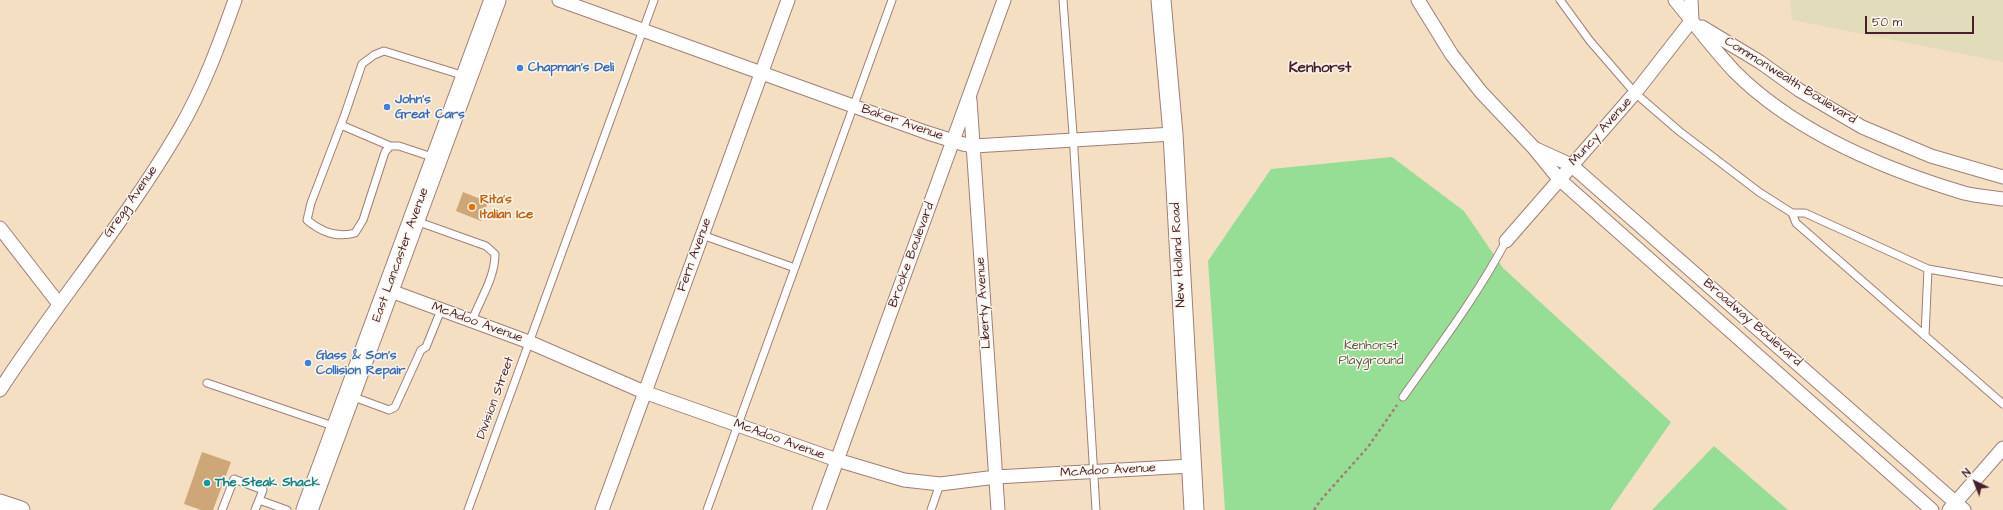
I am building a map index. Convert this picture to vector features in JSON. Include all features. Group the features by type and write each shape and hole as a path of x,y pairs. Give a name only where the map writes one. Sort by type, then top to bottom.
{"main road":[{"name":"East Lancaster Avenue","path":"308,510 495,0"},
{"name":"New Holland Road","path":"1161,0 1173,134 1194,510"}],"street":[{"name":"Gregg Avenue","path":"0,390 143,186 179,129 216,55 235,0"},
{"name":"Baker Avenue","path":"559,0 854,106 954,141 974,146 1173,134"},
{"name":"Fern Avenue","path":"602,510 788,0"},
{"name":"Brooke Boulevard","path":"819,510 1004,0"},
{"name":"Broadway Boulevard","path":"1418,0 1452,54 1481,92 1533,147 1559,180 1932,510"},
{"name":"Commonwealth Boulevard","path":"1675,0 1735,72 1765,98 1810,129 1874,161 1965,193 2003,199"},
{"path":"1691,0 1692,20"},
{"name":"Muncy Avenue","path":"1506,241 1635,93 1692,20"},
{"name":"Commonwealth Boulevard","path":"1692,20 1760,62 1806,94 1862,127 1931,156 2003,177"},
{"name":"Liberty Avenue","path":"970,96 998,510"},
{"name":"Broadway Boulevard","path":"1533,147 1547,155 1571,165 1956,508"},
{"path":"0,228 59,304"},
{"name":"McAdoo Avenue","path":"388,290 529,342 644,392 837,460 887,476 930,484 940,484 996,477 1191,466"},
{"path":"1956,508 2003,448"},
{"path":"0,503 21,510"}],"lane":[{"path":"642,31 654,0"},
{"path":"708,510 892,0"},
{"path":"1063,0 1096,510"},
{"path":"1560,0 1590,40 1635,93 1691,141 1759,192 1792,213 1805,214 1928,269 2003,282"},
{"name":"Division Street","path":"468,510 642,31"},
{"path":"390,146 385,152 363,220 355,233 343,236 316,228 307,220 311,203 341,125 362,64 374,55 384,51 467,77"},
{"path":"341,125 390,146 399,146 437,158"},
{"path":"1792,213 1796,223 2003,404"},
{"path":"414,220 491,249 495,254 495,264 488,286 480,299 472,321"},
{"path":"702,235 796,268"},
{"path":"1403,397 1451,329 1494,264 1506,241"},
{"path":"1924,336 1928,269"},
{"path":"349,396 389,410 395,407 421,350 426,347 441,310"},
{"path":"207,383 338,428"},
{"path":"223,510 234,479 263,490 255,510"},
{"path":"931,510 940,484"},
{"path":"259,500 287,510"}],"path":[{"path":"1314,510 1320,501 1368,447 1403,397"}],"shaded area":[{"path":"1790,0 2003,0 2003,62 1792,20"}],"green space":[{"name":"Kenhorst Playground","path":"1392,157 1464,211 1503,268 1671,422 1610,510 1225,510 1208,261 1271,169"},
{"path":"1714,446 1788,510 1652,510"}],"building":[{"name":"Rita's Italian Ice","path":"463,192 488,202 481,221 456,211"},
{"name":"The Steak Shack","path":"202,452 231,462 213,510 201,510 184,504"}],"place":[{"name":"Chapman's Deli","path":"520,68"},
{"name":"John's Great Cars","path":"387,107"},
{"name":"Rita's Italian Ice","path":"472,207"},
{"name":"Glass & Son's Collision Repair","path":"308,363"},
{"name":"The Steak Shack","path":"207,483"}],"district":[{"name":"Kenhorst","path":"1320,69"}]}
